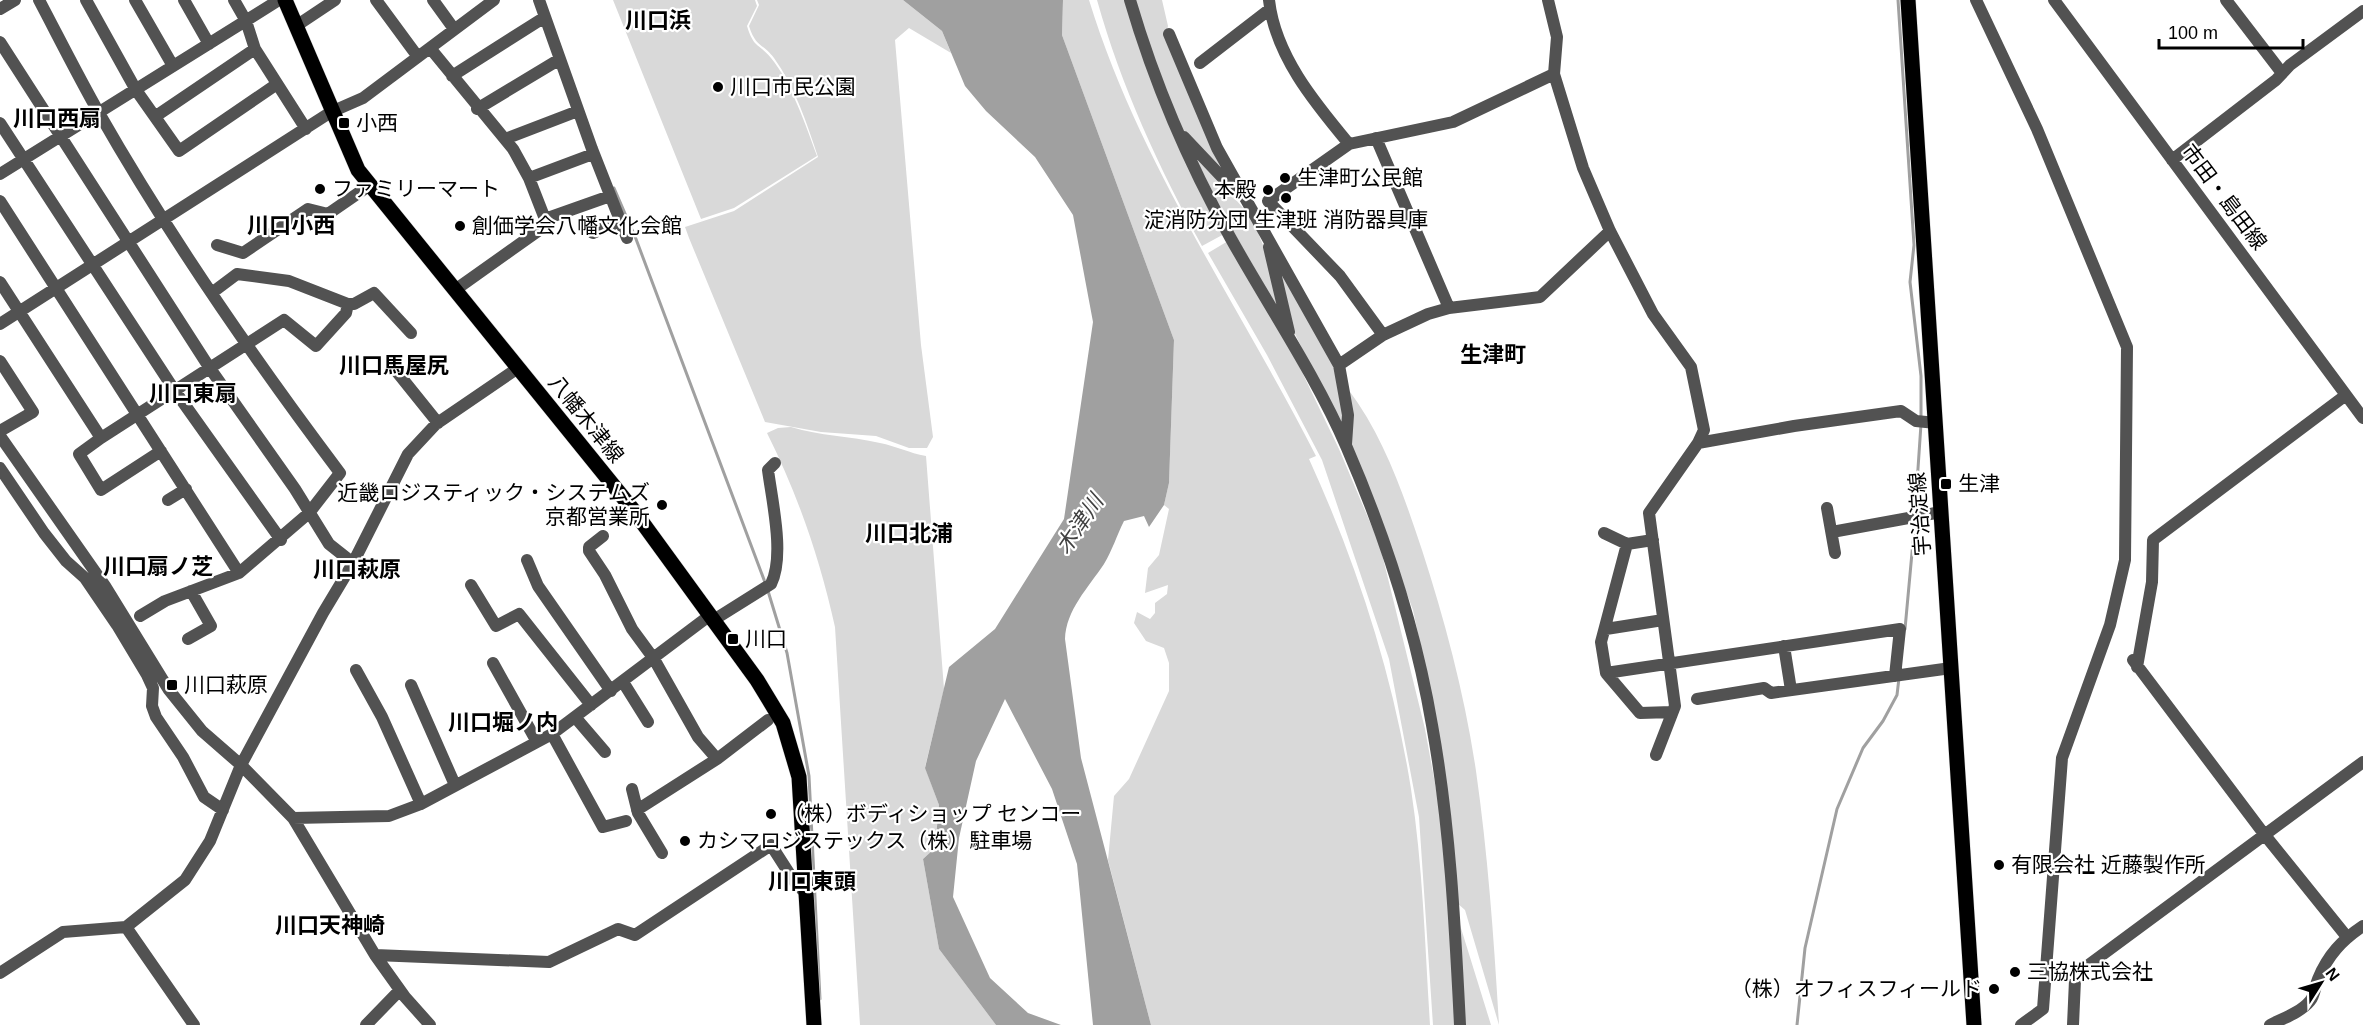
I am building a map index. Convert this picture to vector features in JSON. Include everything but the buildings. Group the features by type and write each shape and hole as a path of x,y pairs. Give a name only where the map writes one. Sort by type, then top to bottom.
{"main road":[{"name":"八幡木津線","path":"285,0 358,171 634,511 773,705 792,750 798,777 814,1025"},
{"name":"宇治淀線","path":"1908,0 1974,1025"}],"street":[{"path":"0,9 15,0"},
{"path":"39,0 99,113 165,219 246,342 340,473 309,513 239,573 165,601 140,616"},
{"path":"86,0 136,90 179,151 277,84"},
{"path":"135,0 173,66"},
{"path":"184,0 209,44"},
{"path":"234,0 246,21 255,49 306,129"},
{"path":"0,174 279,0"},
{"path":"296,26 335,0"},
{"path":"376,0 418,57"},
{"path":"434,0 454,29"},
{"path":"0,324 331,112 363,98 493,0"},
{"path":"539,0 578,111 627,238"},
{"path":"1130,0 1143,45 1177,132 1229,235 1289,337 1346,446 1383,539 1410,632 1432,723 1446,816 1460,1025"},
{"path":"1548,0 1557,37 1554,74 1583,168 1610,231 1653,314 1690,367 1704,430 1698,443 1649,513 1675,706 1656,755"},
{"path":"1976,0 2037,129 2127,347 2125,560 2110,625 2062,758 2043,1009 2021,1025"},
{"name":"市田・島田線","path":"2054,0 2363,418"},
{"path":"2226,0 2282,73"},
{"path":"1200,63 1269,4 1279,41 1292,67 1321,111 1349,144"},
{"path":"2172,160 2363,11"},
{"path":"452,76 545,17"},
{"path":"1169,34 1218,148 1338,366 1348,415 1346,446"},
{"path":"0,42 210,368 295,489 329,544 353,563"},
{"path":"430,48 477,109 505,139 529,178 545,219 545,226 455,290"},
{"path":"156,116 255,49"},
{"path":"477,109 560,59"},
{"path":"1268,201 1349,144 1454,122 1554,74"},
{"path":"505,139 578,111"},
{"path":"0,123 175,391 280,540"},
{"path":"1177,132 1181,131 1258,220 1262,235 1270,250 1289,337"},
{"path":"1376,138 1449,308"},
{"path":"529,178 594,154"},
{"path":"217,245 243,253 308,209 328,214 370,185"},
{"path":"545,219 610,196"},
{"path":"0,201 239,573"},
{"path":"1258,220 1269,212 1268,201"},
{"path":"1268,201 1340,276 1383,335"},
{"path":"594,233 620,221"},
{"path":"1338,366 1383,335 1428,314 1449,308 1540,297 1574,262 1610,231"},
{"path":"213,292 237,274 289,281 348,304 354,304 374,294 411,333"},
{"path":"0,282 101,438"},
{"path":"161,451 100,490 79,454 246,342 284,320 316,346 346,313 348,304"},
{"path":"0,361 33,411 0,431"},
{"path":"0,973 63,932 126,927 185,880 196,865 223,810 241,765 322,613 353,563 408,454 423,435 438,423 519,368"},
{"path":"397,372 438,423"},
{"path":"2346,395 2153,540 2152,582 2135,663 2264,834 2347,937"},
{"path":"1698,443 1805,424 1901,411 1916,421 1936,423"},
{"path":"0,436 105,586 169,690 202,731 241,765 293,818 375,955 400,990 430,1025"},
{"path":"293,818 389,816 421,804 552,734 711,619 771,584 777,567 768,470 775,463"},
{"path":"0,468 44,532 66,561 85,578 117,625 153,688 152,706 156,717 183,757 204,797 223,810"},
{"path":"168,500 186,489"},
{"path":"1827,508 1835,553"},
{"path":"1832,531 1941,512"},
{"path":"1604,533 1627,544 1653,540"},
{"path":"603,536 589,547 589,551 605,575 622,613 654,659 698,736 717,759"},
{"path":"1627,544 1601,642 1606,673 1640,713 1672,712"},
{"path":"527,560 538,586 611,691"},
{"path":"471,585 496,627 519,614 591,705"},
{"path":"188,639 211,626 191,591"},
{"path":"1606,629 1663,620"},
{"path":"1606,673 1900,628 1895,676"},
{"path":"1784,646 1791,690"},
{"path":"494,663 537,742"},
{"path":"1697,699 1764,688 1771,693 1952,668"},
{"path":"356,670 382,717 421,804"},
{"path":"623,682 648,722"},
{"path":"411,686 455,785"},
{"path":"575,717 605,752"},
{"path":"605,835 637,811 717,759 768,720"},
{"path":"552,734 603,826 626,821"},
{"path":"2073,1025 2075,980 2079,972 2363,762"},
{"path":"632,789 637,811 662,853"},
{"path":"375,955 549,962 618,929 634,935 771,845 796,884 806,893"},
{"path":"2271,1025 2286,1022 2313,998 2328,957 2347,937 2363,926"},
{"path":"126,927 194,1025"},
{"path":"366,1025 400,990"}],"shaded area":[{"name":"川口市民公園","path":"613,0 755,0 757,6 747,26 755,42 767,53 785,79 817,156 734,208 701,219"},
{"path":"757,0 903,0 942,31 951,53 909,28 895,40 921,345 933,437 927,448 909,448 876,436 821,432 765,422 689,238 685,227 734,211 818,157 800,106 788,81 774,58 757,42 749,26 759,5"},
{"path":"1063,0 1089,0 1110,60 1162,176 1316,456 1309,459 1358,579 1383,662 1403,746 1418,848 1430,1025 1151,1025 1108,860 1114,796 1129,779 1169,691 1169,663 1164,648 1146,641 1134,623 1137,612 1150,619 1155,613 1155,603 1167,594 1168,585 1145,593 1148,568 1159,555 1169,509 1164,505 1169,483 1174,340 1062,35"},
{"path":"1097,0 1126,0 1226,233 1202,246 1142,126 1117,64"},
{"path":"1133,0 1162,0 1168,26 1166,35 1235,187 1177,123"},
{"path":"1189,147 1252,218 1263,245 1287,325 1236,236"},
{"path":"1228,241 1287,341 1339,449 1380,546 1425,729 1440,811 1450,909 1456,1025 1433,1025 1419,817 1389,659 1322,460 1267,355 1208,253"},
{"path":"1274,252 1335,366 1340,385 1344,433 1295,334"},
{"path":"1348,389 1372,426 1400,487 1430,577 1460,687 1476,771 1484,834 1499,1025 1465,910 1457,903 1437,723 1413,610 1351,444"},
{"path":"791,427 880,443 926,456 944,689 925,767 939,805 935,848 923,859 939,949 996,1025 860,1025 835,627 807,528 789,480 767,433 778,428"},
{"path":"1460,925 1491,1025 1465,1025"}],"water":[{"name":"木津川","path":"903,0 1063,0 1062,35 1174,340 1169,483 1164,505 1149,527 1144,516 1124,521 1110,554 1069,618 1065,639 1081,758 1151,1025 1093,1025 1077,864 1052,789 1005,699 976,761 959,838 953,897 990,978 1028,1013 1061,1025 996,1025 939,949 923,859 935,848 939,805 925,768 949,667 995,629 1064,519 1093,322 1073,215 1035,157 986,111 965,86 942,31"}],"waterway":[{"path":"1898,0 1914,245 1910,282 1921,376 1921,417"},
{"path":"614,188 636,239 766,585"},
{"path":"1915,513 1921,424"},
{"path":"1905,629 1915,520"},
{"path":"768,591 787,653 809,776 820,999"},
{"path":"1797,1025 1805,948 1837,809 1863,748 1883,721 1897,695 1899,678"}],"place":[{"name":"川口市民公園","path":"718,87"},
{"name":"小西","path":"344,123"},
{"name":"生津町公民館","path":"1285,178"},
{"name":"ファミリーマート","path":"320,189"},
{"name":"本殿","path":"1268,190"},
{"name":"淀消防分団 生津班 消防器具庫","path":"1286,198"},
{"name":"創価学会八幡文化会館","path":"460,226"},
{"name":"生津","path":"1946,484"},
{"name":"近畿ロジスティック・システムズ 京都営業所","path":"662,505"},
{"name":"川口","path":"733,639"},
{"name":"川口萩原","path":"172,685"},
{"name":"（株）ボディショップ センコー","path":"771,814"},
{"name":"カシマロジステックス（株）駐車場","path":"685,841"},
{"name":"有限会社 近藤製作所","path":"1999,865"},
{"name":"三協株式会社","path":"2015,972"},
{"name":"（株）オフィスフィールド","path":"1994,989"}],"district":[{"name":"川口浜","path":"658,20"},
{"name":"川口西扇","path":"57,118"},
{"name":"川口小西","path":"291,225"},
{"name":"生津町","path":"1493,354"},
{"name":"川口馬屋尻","path":"394,365"},
{"name":"川口東扇","path":"193,393"},
{"name":"川口北浦","path":"909,533"},
{"name":"川口扇ノ芝","path":"158,566"},
{"name":"川口萩原","path":"357,569"},
{"name":"川口堀ノ内","path":"503,722"},
{"name":"川口東頭","path":"812,881"},
{"name":"川口天神崎","path":"330,925"}]}
